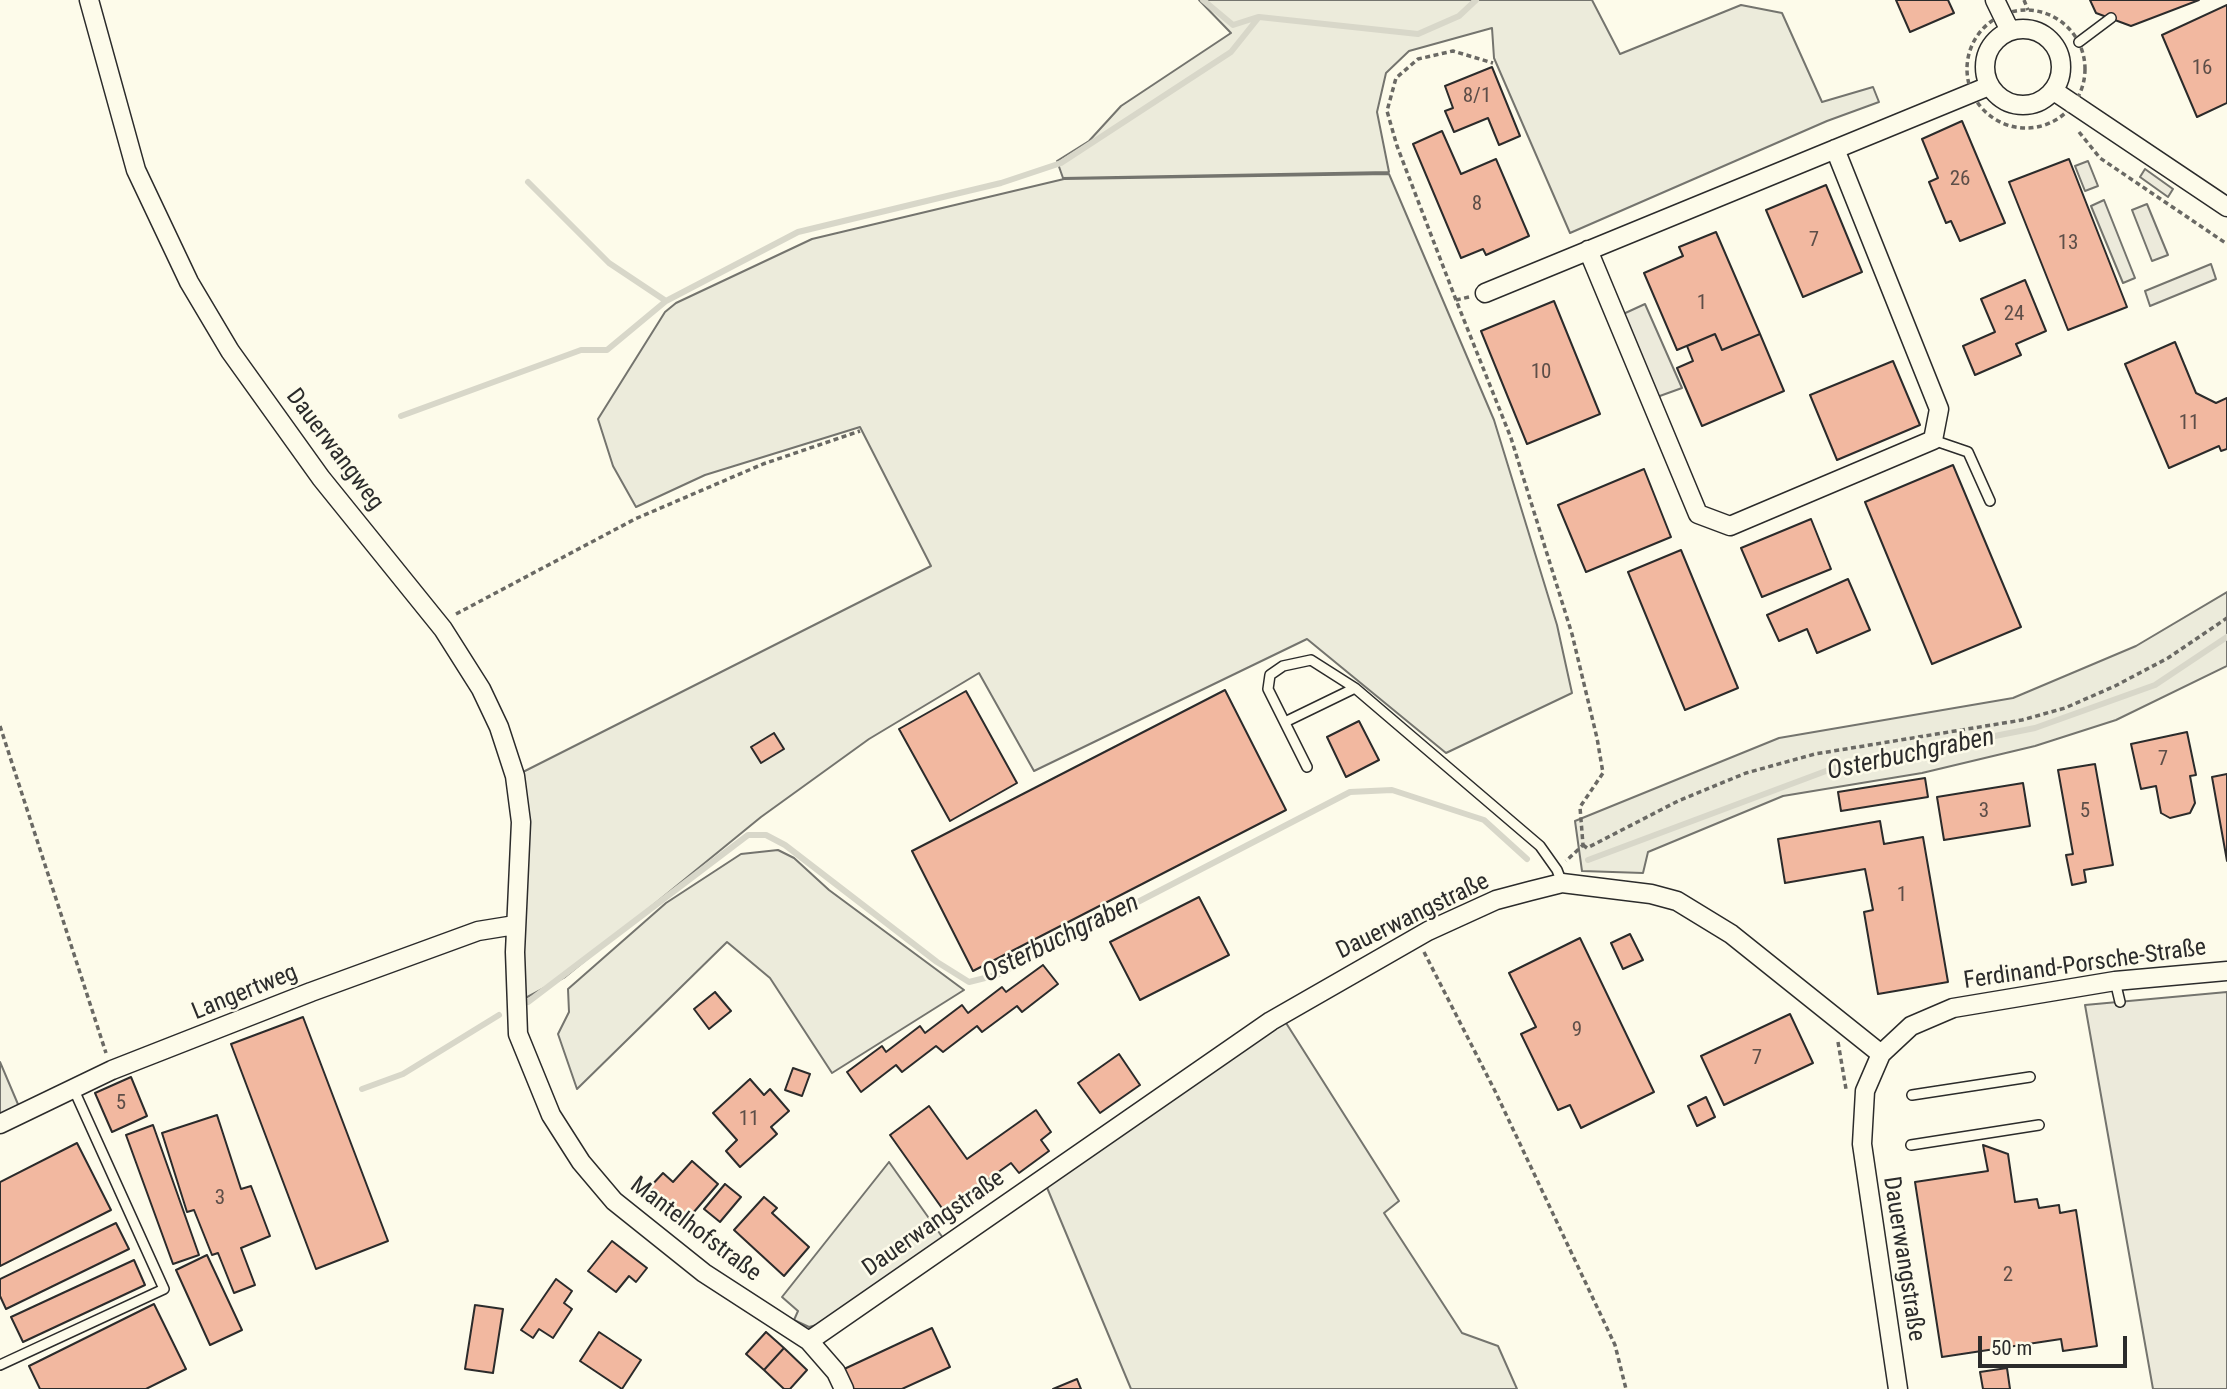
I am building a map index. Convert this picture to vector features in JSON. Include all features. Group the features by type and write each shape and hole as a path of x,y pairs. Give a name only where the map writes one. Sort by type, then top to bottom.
{"street":[{"name":"Dauerwangweg","path":"89,0 136,170 189,282 230,351 321,478 443,629 481,688 499,727 515,776 521,845 515,925"},
{"path":"1485,293 1980,90 2011,104 2028,106 2039,102 2054,91 2060,79 2061,64 2056,48 2049,39 2002,15 1986,55 1980,90"},
{"path":"2054,91 2069,109 2227,207"},
{"path":"1588,250 1698,514 1730,526 1933,440 1939,409 1835,149"},
{"name":"Dauerwangstraße","path":"809,1341 1271,1021 1417,937 1496,900 1560,877 1677,901 1731,934 1881,1054 1865,1091 1862,1144 1898,1389"},
{"name":"Langertweg","path":"0,1124 112,1070 478,930 515,925"},
{"name":"Mantelhofstraße","path":"515,925 519,1034 542,1097 581,1162 630,1214 704,1273 809,1341 836,1372 844,1389"},
{"name":"Ferdinand-Porsche-Straße","path":"1881,1054 1911,1026 1953,1008 2115,981 2227,971"}],"lane":[{"path":"2079,42 2111,18"},
{"path":"1933,440 1968,452 1990,501"},
{"path":"1307,767 1268,689 1270,675 1283,666 1311,660 1355,688 1540,846 1560,877"},
{"path":"1285,722 1355,688"},
{"path":"2115,981 2120,1002"},
{"path":"1912,1095 2030,1077"},
{"path":"0,1365 164,1289 74,1090"},
{"path":"1911,1145 2039,1125"}],"path":[{"path":"2024,0 2028,10"},
{"path":"2028,10 2050,14 2066,25 2079,42 2085,61 2084,81 2069,109 2048,124 2030,128 2012,126 1995,119 1981,107 1980,90 1967,74 1968,56 1975,39 1986,25 2002,15 2028,10"},
{"path":"1493,63 1454,51 1418,59 1396,78 1387,111 1397,146 1511,438 1572,634 1597,738 1603,773 1580,807 1583,845 1560,877"},
{"path":"2069,109 2100,158 2227,244"},
{"path":"1456,300 1485,293"},
{"path":"443,629 459,611 635,519 763,464 860,431"},
{"path":"1583,845 1587,848 1678,801 1746,773 1815,754 2022,720 2065,708 2168,658 2227,618"},
{"path":"0,726 112,1070"},
{"path":"1417,937 1495,1091 1615,1345 1626,1389"},
{"path":"1833,1015 1846,1094"}],"shaded area":[{"path":"1199,0 1592,0 1620,54 1741,5 1782,13 1822,102 1873,87 1879,102 1827,121 1570,233 1494,58 1492,28 1409,51 1386,73 1377,112 1389,172 1063,178 1057,161 1089,141 1121,106 1231,33"},
{"path":"2088,161 2098,186 2085,191 2075,166"},
{"path":"2145,169 2173,189 2168,197 2140,177"},
{"path":"1389,174 1494,420 1557,625 1572,693 1446,753 1307,639 1034,771 979,673 869,739 761,817 565,977 516,1003 515,776 931,566 860,427 705,475 636,507 613,466 598,419 665,312 676,303 812,239 1064,179"},
{"path":"2104,200 2135,278 2123,283 2091,206"},
{"path":"2147,204 2168,255 2152,261 2132,210"},
{"path":"2211,264 2216,279 2150,306 2145,291"},
{"path":"1645,304 1682,388 1657,397 1621,315"},
{"path":"2227,592 2227,666 2116,720 2035,746 1922,773 1783,796 1648,852 1643,873 1582,871 1575,821 1779,738 2013,698 2136,646"},
{"path":"778,850 794,858 829,890 964,990 832,1073 770,978 727,942 577,1089 558,1034 569,1012 568,989 666,903 741,854"},
{"path":"2227,992 2227,1389 2153,1389 2085,1005"},
{"path":"1281,1015 1399,1201 1384,1213 1462,1333 1498,1346 1517,1389 1131,1389 1043,1178"},
{"path":"0,1062 20,1109 0,1119"},
{"path":"889,1162 943,1238 828,1322 809,1327 794,1320 798,1311 782,1297"}],"building":[{"path":"1896,0 1948,0 1954,13 1910,32"},
{"path":"2090,0 2199,0 2131,26 2096,13"},
{"path":"2227,5 2227,103 2197,117 2162,35"},
{"path":"1492,67 1520,136 1499,145 1488,118 1454,132 1445,111 1453,108 1445,86"},
{"path":"1962,121 2005,223 1960,241 1951,221 1946,223 1929,182 1938,178 1922,139"},
{"path":"1442,131 1461,174 1496,159 1529,236 1486,255 1483,249 1461,258 1413,144"},
{"path":"2069,159 2127,307 2068,330 2009,182"},
{"path":"1826,185 1862,272 1803,297 1766,210"},
{"path":"1716,232 1760,334 1722,350 1715,334 1677,350 1644,273 1683,256 1679,247"},
{"path":"2025,280 2046,331 2016,344 2021,355 1975,375 1963,346 1995,332 1981,299"},
{"path":"1554,301 1600,414 1527,444 1481,331"},
{"path":"1715,334 1722,350 1760,334 1784,391 1702,426 1677,368 1693,361 1687,346"},
{"path":"2175,342 2196,393 2216,403 2227,398 2227,449 2221,451 2219,446 2169,468 2125,364"},
{"path":"1893,361 1920,425 1837,460 1810,395"},
{"path":"1953,465 2021,627 1932,664 1865,502"},
{"path":"1644,469 1671,537 1586,572 1558,505"},
{"path":"1811,519 1831,569 1762,597 1741,548"},
{"path":"1681,550 1738,688 1685,710 1628,572"},
{"path":"1848,579 1870,630 1817,653 1807,629 1779,641 1767,615"},
{"path":"1225,690 1286,810 973,971 912,851"},
{"path":"966,691 1017,783 950,821 899,729"},
{"path":"1359,721 1379,760 1346,777 1327,737"},
{"path":"2187,732 2196,775 2190,776 2195,803 2190,813 2170,818 2161,813 2156,786 2141,789 2131,744"},
{"path":"774,733 784,749 761,763 751,747"},
{"path":"2095,764 2113,865 2084,870 2086,882 2072,885 2066,855 2073,854 2058,770"},
{"path":"2227,774 2227,861 2212,777"},
{"path":"1925,778 1928,797 1841,811 1838,792"},
{"path":"2023,783 2030,826 1944,840 1937,797"},
{"path":"1880,821 1884,844 1923,837 1948,982 1878,994 1864,912 1873,910 1865,869 1785,883 1778,839"},
{"path":"1199,897 1229,955 1140,1000 1110,942"},
{"path":"1630,934 1643,960 1623,969 1611,943"},
{"path":"1580,938 1654,1092 1581,1128 1570,1105 1558,1110 1521,1034 1536,1027 1509,973"},
{"path":"1043,965 1058,984 1022,1012 1017,1006 982,1032 977,1026 943,1052 936,1046 902,1072 896,1065 861,1092 847,1072 882,1046 886,1052 920,1026 925,1033 962,1005 968,1013 1002,987 1006,992"},
{"path":"715,992 731,1011 709,1029 694,1009"},
{"path":"1790,1014 1813,1063 1724,1105 1701,1056"},
{"path":"303,1017 388,1241 316,1269 231,1044"},
{"path":"1119,1054 1140,1085 1100,1113 1078,1083"},
{"path":"793,1068 810,1074 802,1096 785,1090"},
{"path":"131,1077 147,1116 112,1132 95,1093"},
{"path":"750,1079 764,1095 770,1089 789,1111 771,1127 777,1134 740,1167 726,1151 737,1140 713,1113"},
{"path":"1706,1097 1715,1117 1697,1126 1688,1106"},
{"path":"929,1106 967,1159 1036,1110 1051,1132 1041,1140 1049,1151 1019,1173 1011,1163 944,1211 890,1135"},
{"path":"217,1115 241,1189 251,1186 270,1236 241,1248 255,1285 234,1293 218,1253 212,1255 194,1210 187,1212 162,1133"},
{"path":"153,1125 199,1255 173,1264 126,1135"},
{"path":"77,1143 111,1210 0,1266 0,1182"},
{"path":"1983,1145 2008,1154 2015,1202 2037,1199 2039,1208 2059,1205 2060,1213 2076,1210 2097,1346 2063,1351 2061,1339 1942,1357 1915,1182 1988,1171"},
{"path":"692,1161 718,1184 687,1220 650,1187 663,1173 673,1182"},
{"path":"725,1184 741,1197 720,1222 704,1209"},
{"path":"764,1197 777,1208 772,1213 809,1247 784,1276 734,1230"},
{"path":"116,1223 129,1249 6,1309 0,1296 0,1279"},
{"path":"612,1241 647,1268 636,1282 629,1276 616,1292 588,1271"},
{"path":"207,1255 242,1330 210,1345 176,1270"},
{"path":"134,1260 145,1285 23,1342 11,1317"},
{"path":"556,1279 572,1291 564,1303 572,1309 553,1338 539,1329 533,1338 521,1330"},
{"path":"154,1304 186,1369 146,1389 40,1389 29,1366"},
{"path":"475,1305 503,1309 493,1373 465,1369"},
{"path":"932,1328 950,1367 902,1389 850,1389 842,1370"},
{"path":"599,1332 641,1360 622,1389 580,1361"},
{"path":"766,1332 784,1348 764,1370 746,1354"},
{"path":"784,1348 807,1370 790,1389 784,1389 764,1370"},
{"path":"2007,1368 2010,1389 1983,1389 1980,1372"},
{"path":"1077,1379 1081,1389 1053,1389"}],"waterway":[{"path":"1203,0 1233,25 1258,17"},
{"path":"401,416 581,350 607,350 666,301 798,232 1001,183 1061,163 1231,52 1259,17 1418,34 1459,16 1476,0"},
{"path":"528,182 609,263 666,301"},
{"name":"Osterbuchgraben","path":"1588,860 1834,768 2035,728 2155,685 2227,637"},
{"name":"Osterbuchgraben","path":"528,1002 748,835 766,835 785,845 937,962 969,982 997,975 1350,792 1392,790 1484,820 1527,859"},
{"name":"Osterbuchgraben","path":"362,1089 403,1074 499,1015"}]}
